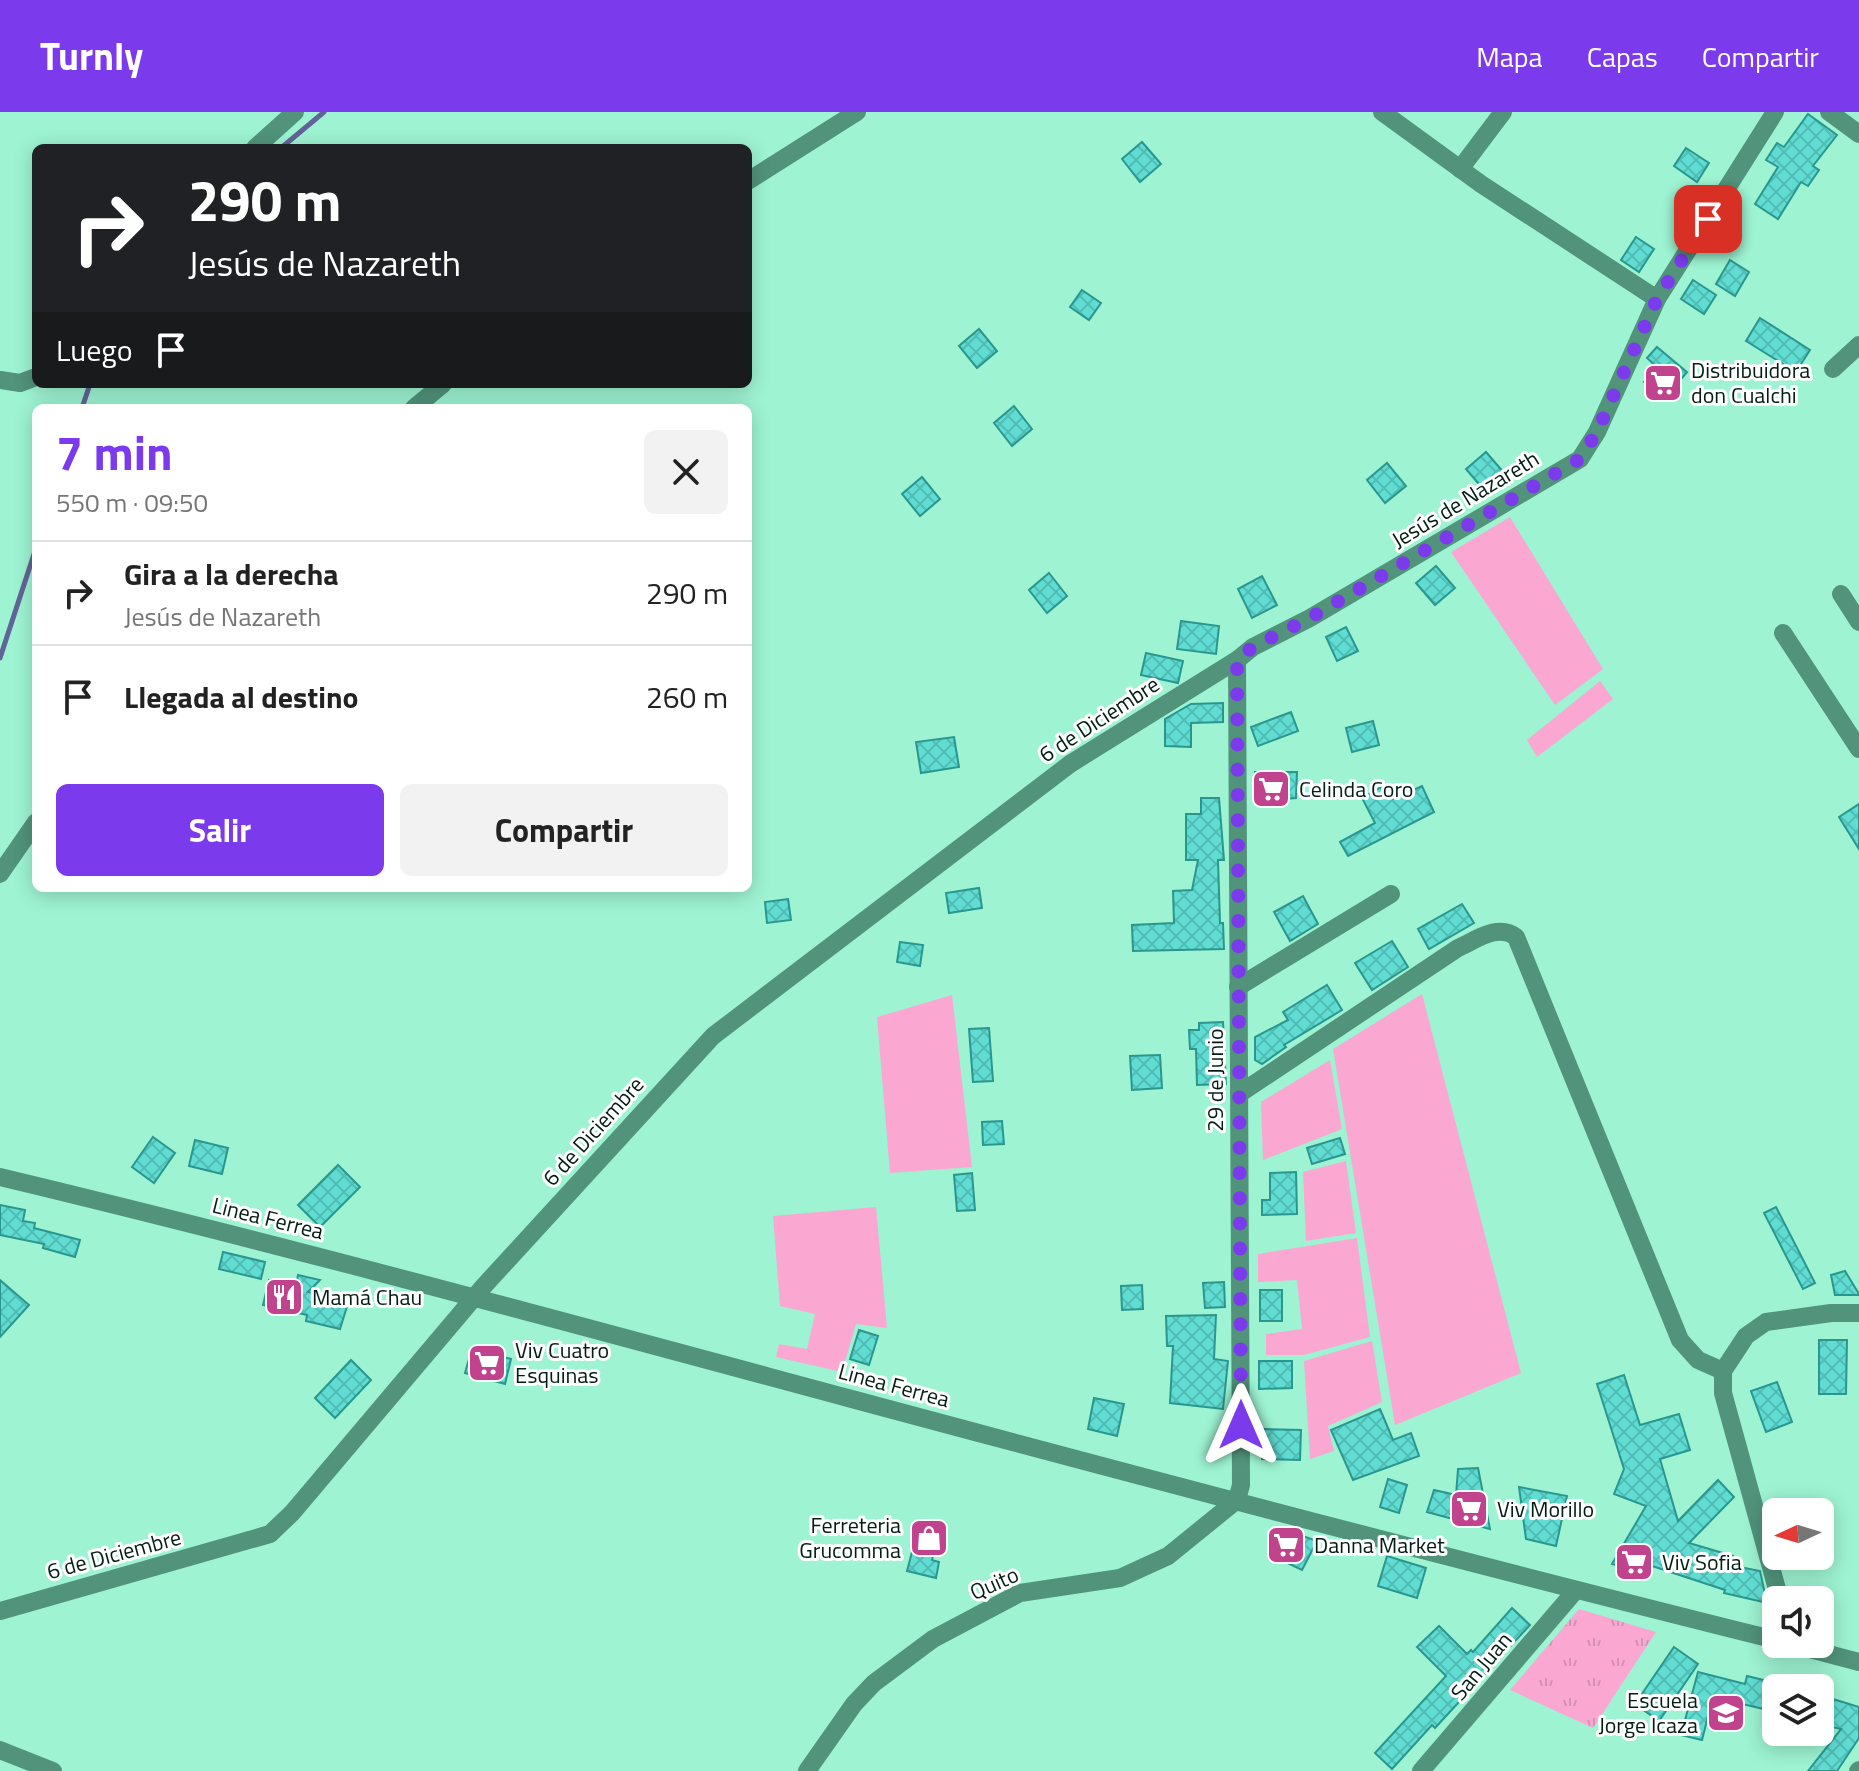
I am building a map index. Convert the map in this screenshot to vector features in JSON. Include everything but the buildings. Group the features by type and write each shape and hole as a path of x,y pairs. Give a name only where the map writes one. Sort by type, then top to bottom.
{"street":[{"path":"259,144 295,112"},
{"path":"752,178 857,112"},
{"path":"1382,112 1460,169 1657,299"},
{"path":"1460,169 1503,112"},
{"name":"Jesús de Nazareth","path":"1237,660 1253,647 1310,618 1580,459 1597,432 1657,299 1775,112"},
{"path":"1829,112 1859,134"},
{"path":"1833,369 1859,345"},
{"path":"0,380 20,383 32,378"},
{"path":"419,404 438,388"},
{"path":"1841,594 1859,622"},
{"path":"1783,633 1859,749"},
{"name":"29 de Junio","path":"1237,660 1241,1485 1237,1500"},
{"name":"6 de Diciembre","path":"0,1611 270,1534 292,1513 474,1297 713,1036 1070,764 1237,660"},
{"path":"0,874 32,828"},
{"path":"1238,987 1391,894"},
{"path":"1239,1094 1458,948 1497,931 1509,931 1516,937 1680,1340 1698,1360 1723,1371"},
{"name":"Linea Ferrea","path":"0,1177 237,1234 1576,1590 1762,1636"},
{"path":"1776,1586 1723,1393 1723,1371 1746,1336 1766,1322 1831,1313 1859,1313"},
{"name":"Quito","path":"807,1771 854,1704 874,1683 933,1639 1020,1593 1120,1578 1168,1556 1237,1500"},
{"name":"San Juan","path":"1421,1771 1576,1590"},
{"path":"1834,1655 1859,1662"},
{"path":"0,1750 53,1771"}],"green space":[{"path":"1510,517 1603,669 1555,705 1451,552"},
{"path":"1600,681 1613,699 1537,757 1527,740"},
{"path":"1422,994 1521,1373 1395,1425 1333,1049"},
{"path":"952,995 972,1167 890,1173 877,1017"},
{"path":"1330,1060 1342,1129 1263,1160 1261,1102"},
{"path":"1346,1161 1356,1233 1306,1241 1303,1172"},
{"path":"876,1207 887,1328 856,1324 842,1372 776,1357 779,1344 807,1349 815,1314 780,1306 773,1216"},
{"path":"1357,1238 1370,1337 1304,1355 1266,1355 1266,1334 1302,1329 1297,1280 1258,1282 1258,1254"},
{"path":"1372,1341 1382,1402 1328,1426 1334,1451 1310,1459 1304,1361"},
{"path":"1579,1609 1656,1632 1593,1728 1510,1690"}],"waterway":[{"path":"286,144 324,112"},
{"path":"83,404 89,388"},
{"path":"0,658 32,560"}],"place":[{"name":"Distribuidora don Cualchi","path":"1663,383"},
{"name":"Celinda Coro","path":"1271,789"},
{"name":"Mamá Chau","path":"284,1297"},
{"name":"Viv Cuatro Esquinas","path":"487,1363"},
{"name":"Viv Morillo","path":"1469,1509"},
{"name":"Ferreteria Grucomma","path":"929,1538"},
{"name":"Danna Market","path":"1286,1545"},
{"name":"Viv Sofia","path":"1634,1562"},
{"name":"Escuela Jorge Icaza","path":"1726,1713"}],"route":[{"path":"1241,1425 1237,660 1253,647 1310,618 1580,459 1597,432 1657,299 1708,219"}]}
